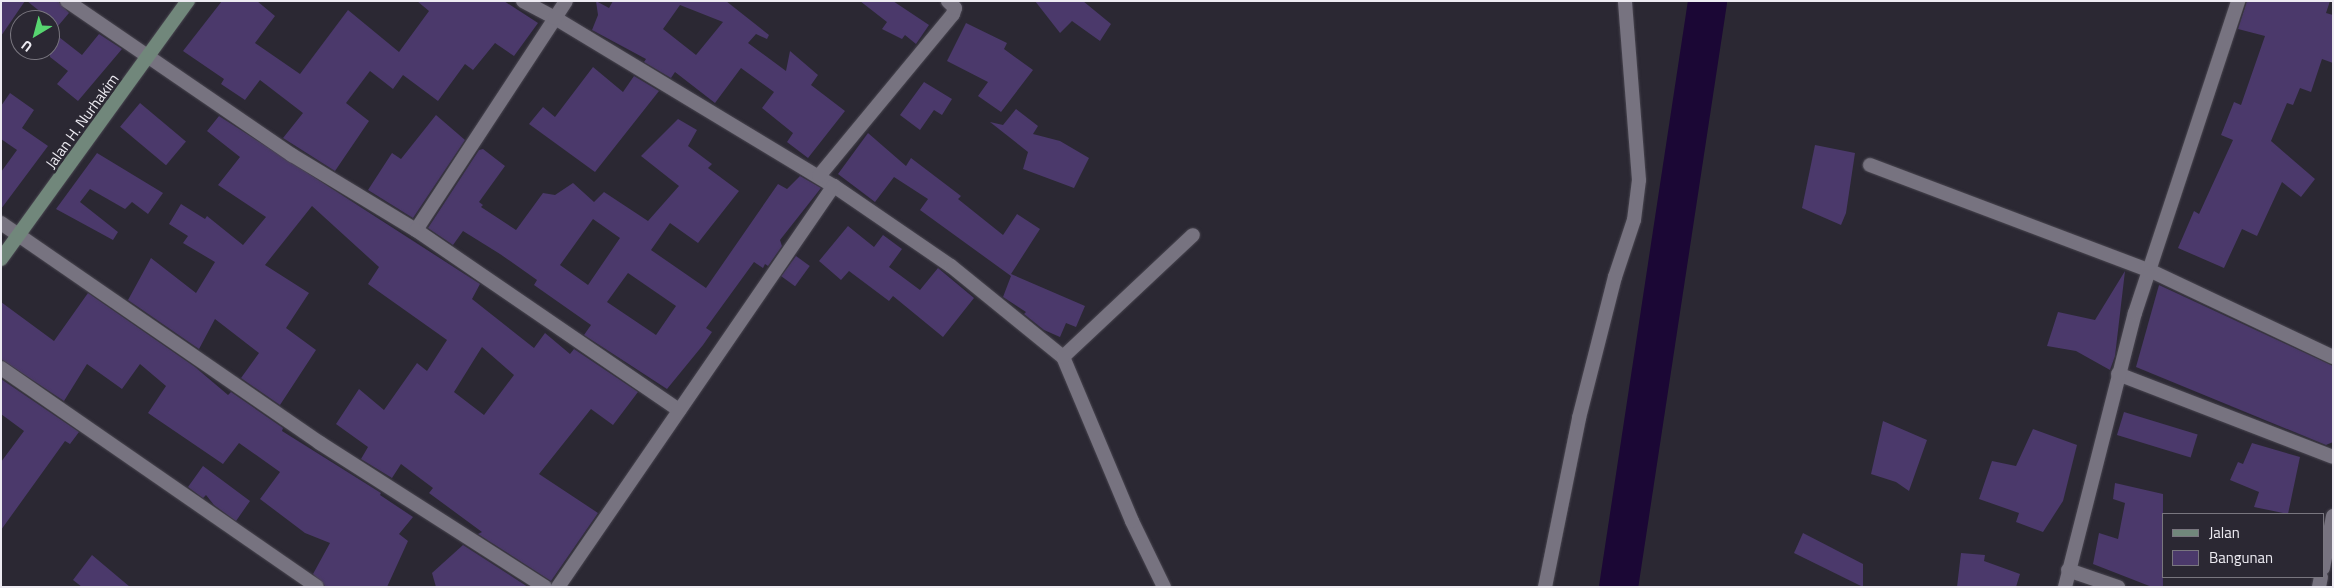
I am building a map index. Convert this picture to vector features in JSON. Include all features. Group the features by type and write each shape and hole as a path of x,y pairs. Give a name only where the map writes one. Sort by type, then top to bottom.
{"main road":[{"name":"Jalan H. Nurhakim","path":"1,259 188,1"}],"street":[{"path":"67,1 292,155 416,230 679,410"},
{"path":"523,1 555,18 819,176 952,266 1063,357 1132,521 1164,587"},
{"path":"416,230 566,1"},
{"path":"1544,587 1579,418 1615,277 1634,220 1638,180 1625,1"},
{"path":"2066,587 2068,570 2135,313 2151,271 2238,1"},
{"path":"819,176 898,83 955,4"},
{"path":"1870,165 2151,271 2333,357"},
{"path":"558,587 834,186"},
{"path":"1,223 320,443 546,587"},
{"path":"1063,357 1193,235"},
{"path":"1,368 317,587"},
{"path":"2118,374 2333,457"},
{"path":"2324,563 2333,516"},
{"path":"2068,570 2118,587"}],"building":[{"path":"1,1 25,1 19,10 10,10 10,23 1,36"},
{"path":"27,1 58,1 69,13 60,24 60,10 38,10"},
{"path":"222,1 257,1 275,16 255,43 300,74 348,10 399,52 429,11 417,1 504,1 538,23 514,56 495,43 473,70 465,64 438,101 403,75 393,89 370,71 346,103 369,121 335,171 283,138 303,113 260,80 245,100 221,84 224,79 183,51"},
{"path":"596,1 609,8 613,1 726,1 769,35 767,39 756,34 748,43 786,71 790,51 818,75 811,85 845,111 808,158 787,142 793,133 762,108 774,92 741,68 715,103 675,72 671,78 644,62 646,59 592,30 598,15","holes":["680,5 723,22 696,55 663,29"]},
{"path":"860,1 893,1 929,25 916,44 905,35 902,39 882,29 887,22"},
{"path":"1035,1 1083,1 1111,24 1100,41 1072,21 1060,33"},
{"path":"2247,1 2330,1 2326,13 2333,15 2333,63 2322,59 2311,92 2300,88 2293,105 2287,103 2271,141 2315,179 2301,197 2282,182 2257,236 2242,229 2224,268 2178,248 2194,211 2199,214 2233,140 2221,135 2234,102 2241,105 2265,36 2238,29"},
{"path":"966,23 1007,43 1004,49 1033,70 1001,112 978,96 988,82 947,61"},
{"path":"99,34 122,49 78,101 57,84 68,71 54,60 60,60 60,38 82,55"},
{"path":"593,67 623,92 634,76 659,91 595,172 529,124 543,107 555,117"},
{"path":"924,82 952,99 942,115 934,110 920,130 900,115"},
{"path":"10,93 34,110 22,128 48,146 1,209 1,172 17,150 1,139 1,106"},
{"path":"140,103 186,142 166,165 120,127"},
{"path":"1016,109 1038,126 1033,134 1060,141 1089,158 1074,188 1023,169 1028,152 990,122 1003,125"},
{"path":"436,115 465,140 413,218 368,190 392,153 401,159"},
{"path":"219,116 480,284 472,299 534,348 545,333 570,354 574,349 638,392 613,425 591,409 539,474 598,513 551,581 478,534 482,532 429,493 433,488 401,464 392,478 361,459 368,447 336,424 359,389 384,410 417,363 427,371 447,340 368,284 379,267 312,206 265,265 309,293 286,328 316,350 280,405 241,378 259,353 215,319 199,349 128,300 151,258 196,293 215,262 183,243 188,236 169,224 181,204 205,219 207,216 243,245 266,217 218,185 240,157 207,131","holes":["482,347 514,375 484,415 454,392"]},
{"path":"678,119 697,130 688,146 712,164 708,168 739,191 698,243 670,223 651,250 706,288 778,184 787,189 800,176 821,188 780,240 782,246 768,266 765,264 763,268 754,262 706,328 712,332 667,389 584,335 591,325 534,285 537,280 500,254 463,231 453,245 428,228 479,150 483,149 505,166 479,202 483,205 481,207 516,230 543,193 555,195 573,183 594,202 604,192 648,221 679,186 641,156","holes":["593,219 620,238 588,285 560,265","628,273 676,306 656,335 607,302"]},
{"path":"868,133 906,166 911,158 961,196 958,199 1003,235 1017,214 1040,229 1011,274 1085,306 1076,327 1066,323 1060,337 1044,330 1024,314 1026,312 1003,297 1011,276 920,210 928,199 894,177 875,202 838,174"},
{"path":"1815,145 1855,153 1846,213 1841,225 1802,208"},
{"path":"97,153 163,193 148,214 132,202 125,209 90,189 80,202 118,232 113,240 56,209"},
{"path":"848,226 874,247 883,235 902,249 889,267 920,290 938,268 974,298 943,337 893,296 889,301 849,271 841,280 819,261"},
{"path":"796,256 810,266 795,286 781,276"},
{"path":"2125,271 2115,356 2110,370 2076,351 2047,346 2058,312 2095,320"},
{"path":"2159,285 2333,366 2333,442 2326,445 2136,367"},
{"path":"88,293 195,367 228,395 231,392 283,428 282,431 381,493 380,495 413,517 399,534 408,541 387,587 326,587 313,574 330,543 305,533 260,499 280,472 239,443 223,464 148,413 166,386 140,364 122,389 87,364 64,401 1,359 1,302 54,341"},
{"path":"1,379 79,432 70,444 65,441 1,530 1,462 24,431 1,414"},
{"path":"2124,412 2198,435 2191,457 2117,435"},
{"path":"1883,421 1927,440 1909,491 1896,482 1871,474"},
{"path":"2033,429 2077,445 2063,501 2043,532 2016,522 2019,513 1979,499 1992,461 2016,466"},
{"path":"2252,443 2300,457 2288,513 2254,507 2259,492 2230,480 2238,462 2243,464"},
{"path":"203,466 250,501 236,521 214,505 206,495 203,498 188,487"},
{"path":"2115,483 2163,494 2163,587 2152,587 2093,564 2099,533 2118,539 2125,503 2113,499"},
{"path":"1803,533 1863,564 1863,587 1794,553"},
{"path":"463,545 528,587 436,587 432,573"},
{"path":"1961,553 1985,555 1984,561 2020,574 2016,587 1957,587"},
{"path":"92,555 130,587 82,587 73,580"}],"waterway":[{"path":"1618,587 1707,1"}]}
